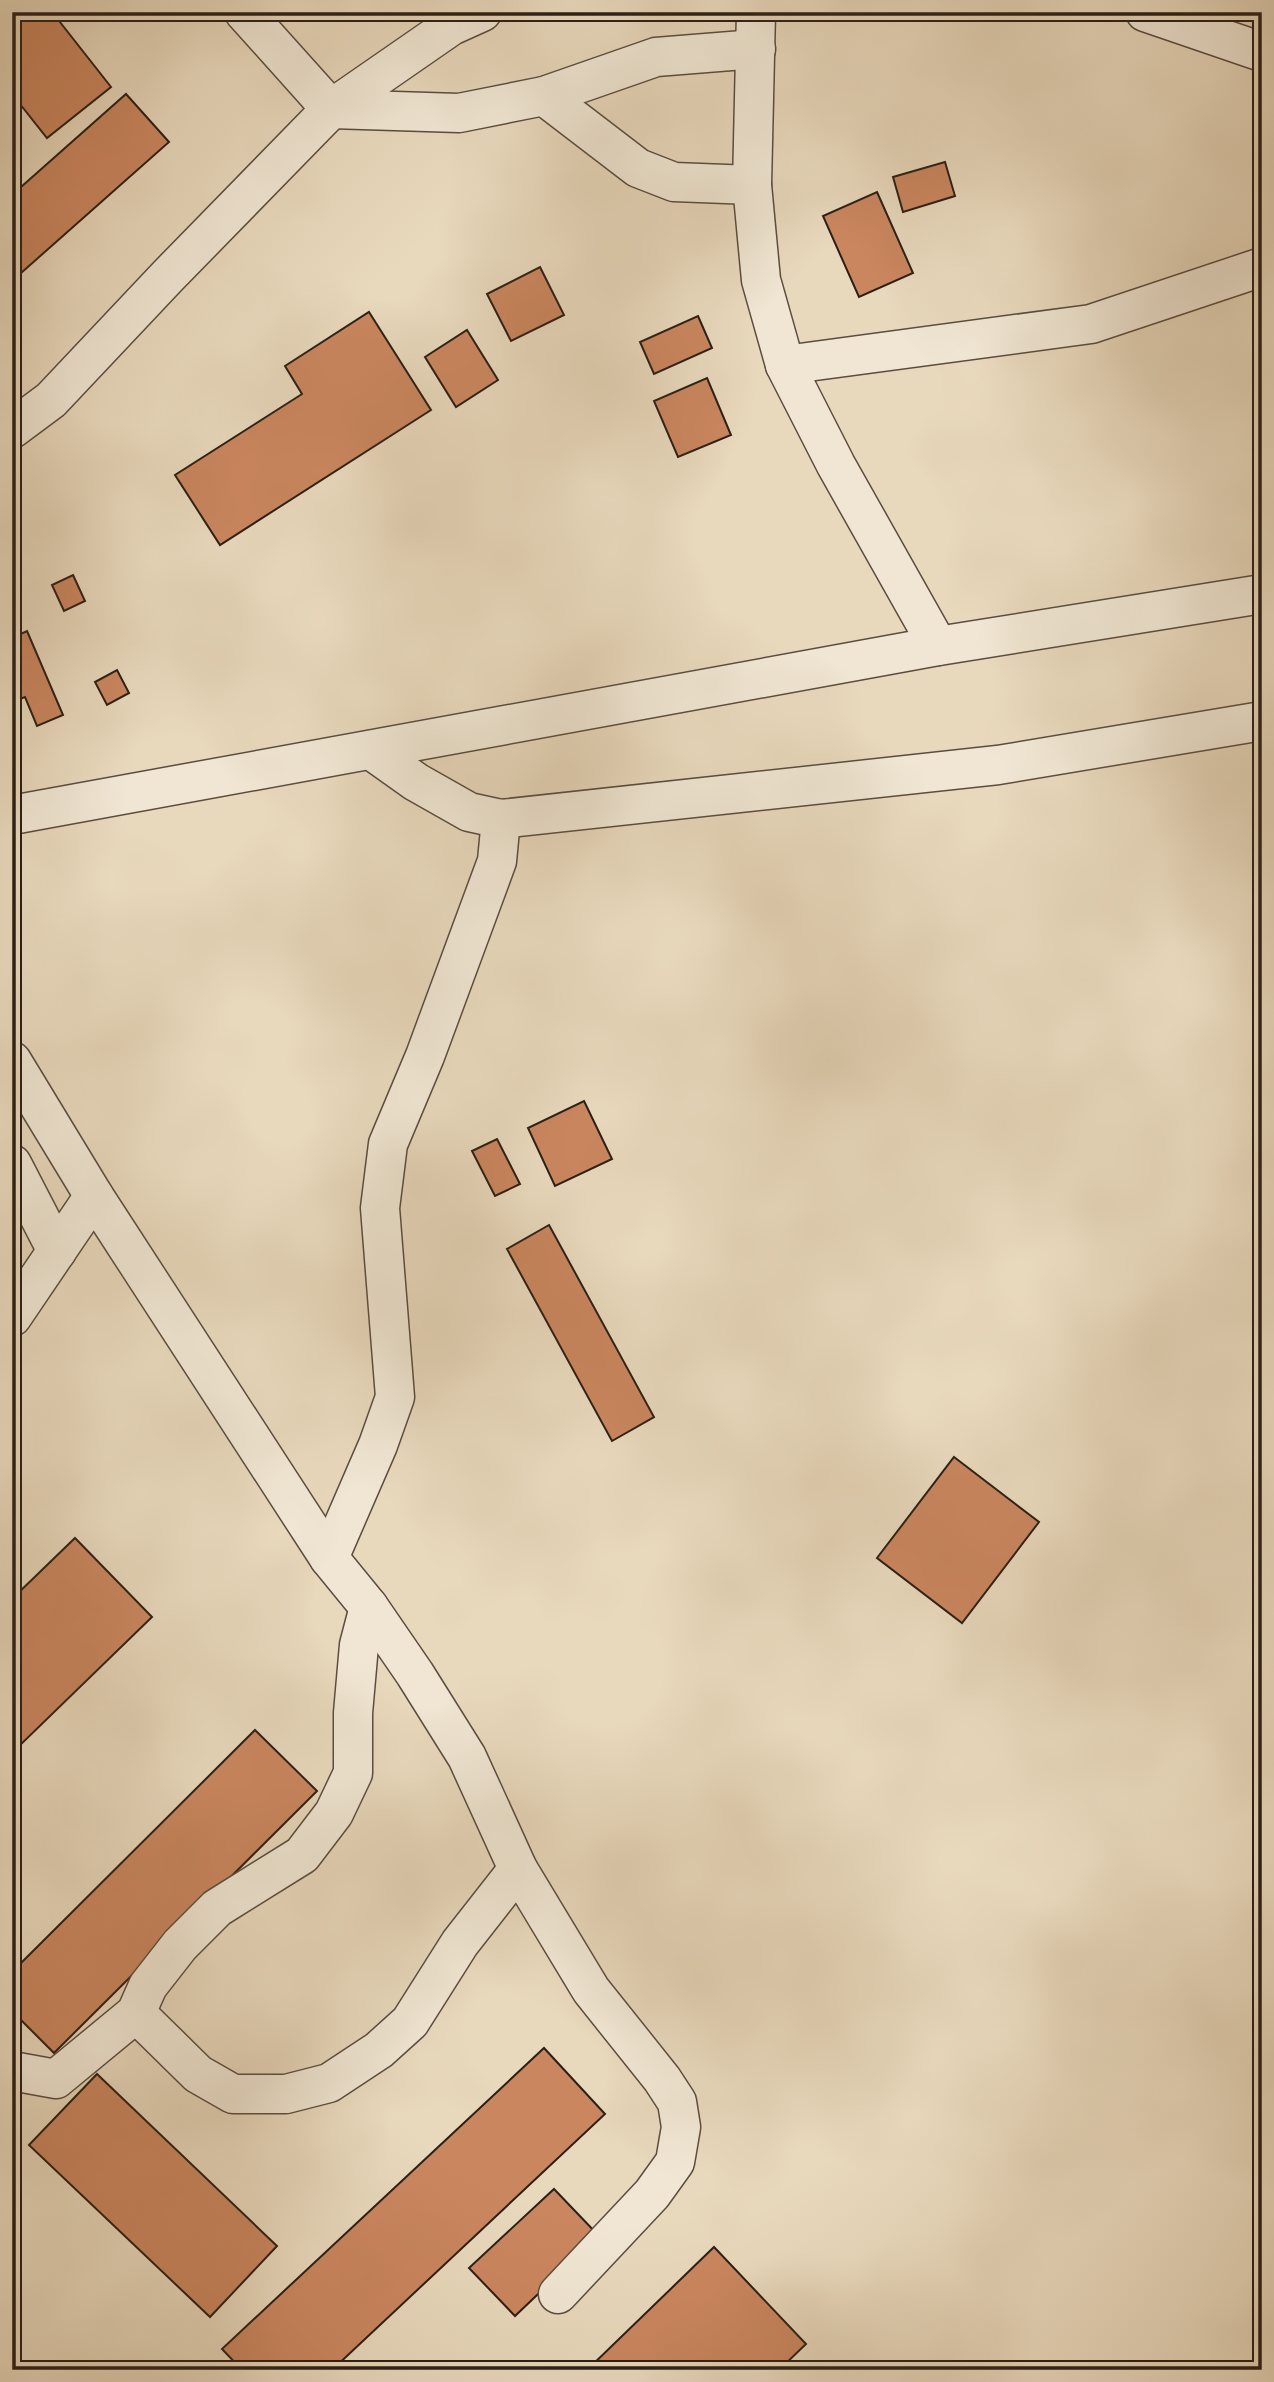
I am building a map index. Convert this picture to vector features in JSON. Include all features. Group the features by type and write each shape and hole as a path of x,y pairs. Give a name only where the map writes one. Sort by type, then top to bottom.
{"street":[{"path":"244,12 331,109 459,113 544,96 656,57 756,31 752,185 761,280 785,365 842,477 938,646"},
{"path":"12,429 51,400 331,109 451,26 482,12"},
{"path":"1145,12 1262,52"},
{"path":"544,96 638,167 674,182 752,185"},
{"path":"785,365 1091,324 1262,267"},
{"path":"12,815 938,646 1262,594"},
{"path":"371,750 416,782 469,812 501,819 998,765 1262,722"},
{"path":"329,1558 378,1445 395,1397 380,1208 388,1144 425,1056 497,861 501,819"},
{"path":"17,1088 94,1196 329,1558 369,1607 415,1674 467,1756 518,1869 591,1990 662,2079 677,2102 681,2127 675,2162 660,2183 558,2294"},
{"path":"12,1164 57,1251"},
{"path":"12,1317 94,1196"},
{"path":"12,2071 56,2079 136,2013 148,1986 180,1945 217,1908 302,1856 334,1813 353,1773 359,1645 369,1607"},
{"path":"136,2013 198,2074 233,2094 286,2094 329,2083 380,2050 410,2022 460,1943 518,1869"}],"building":[{"path":"12,12 52,12 111,87 47,138 12,94"},
{"path":"126,94 169,142 12,281 12,195"},
{"path":"945,162 955,196 903,212 893,177"},
{"path":"877,192 913,273 859,297 823,216"},
{"path":"540,267 564,315 511,341 487,294"},
{"path":"369,312 431,410 220,545 175,475 302,394 285,366"},
{"path":"698,316 712,348 654,374 640,342"},
{"path":"467,330 498,380 456,407 425,357"},
{"path":"707,378 731,435 678,457 654,401"},
{"path":"73,575 85,601 64,611 52,585"},
{"path":"27,631 63,715 37,726 25,697 12,702 12,638"},
{"path":"117,670 129,693 107,705 95,682"},
{"path":"584,1101 612,1159 555,1186 528,1128"},
{"path":"497,1139 520,1184 495,1196 472,1151"},
{"path":"549,1225 654,1417 612,1441 507,1249"},
{"path":"954,1457 1039,1522 962,1623 877,1558"},
{"path":"75,1538 152,1617 12,1753 12,1599"},
{"path":"255,1730 317,1791 54,2053 12,2011 12,1972"},
{"path":"544,2048 605,2114 332,2370 242,2370 222,2349"},
{"path":"97,2074 277,2246 210,2317 29,2145"},
{"path":"554,2189 599,2236 515,2316 469,2268"},
{"path":"714,2247 806,2344 779,2370 587,2370"}]}
